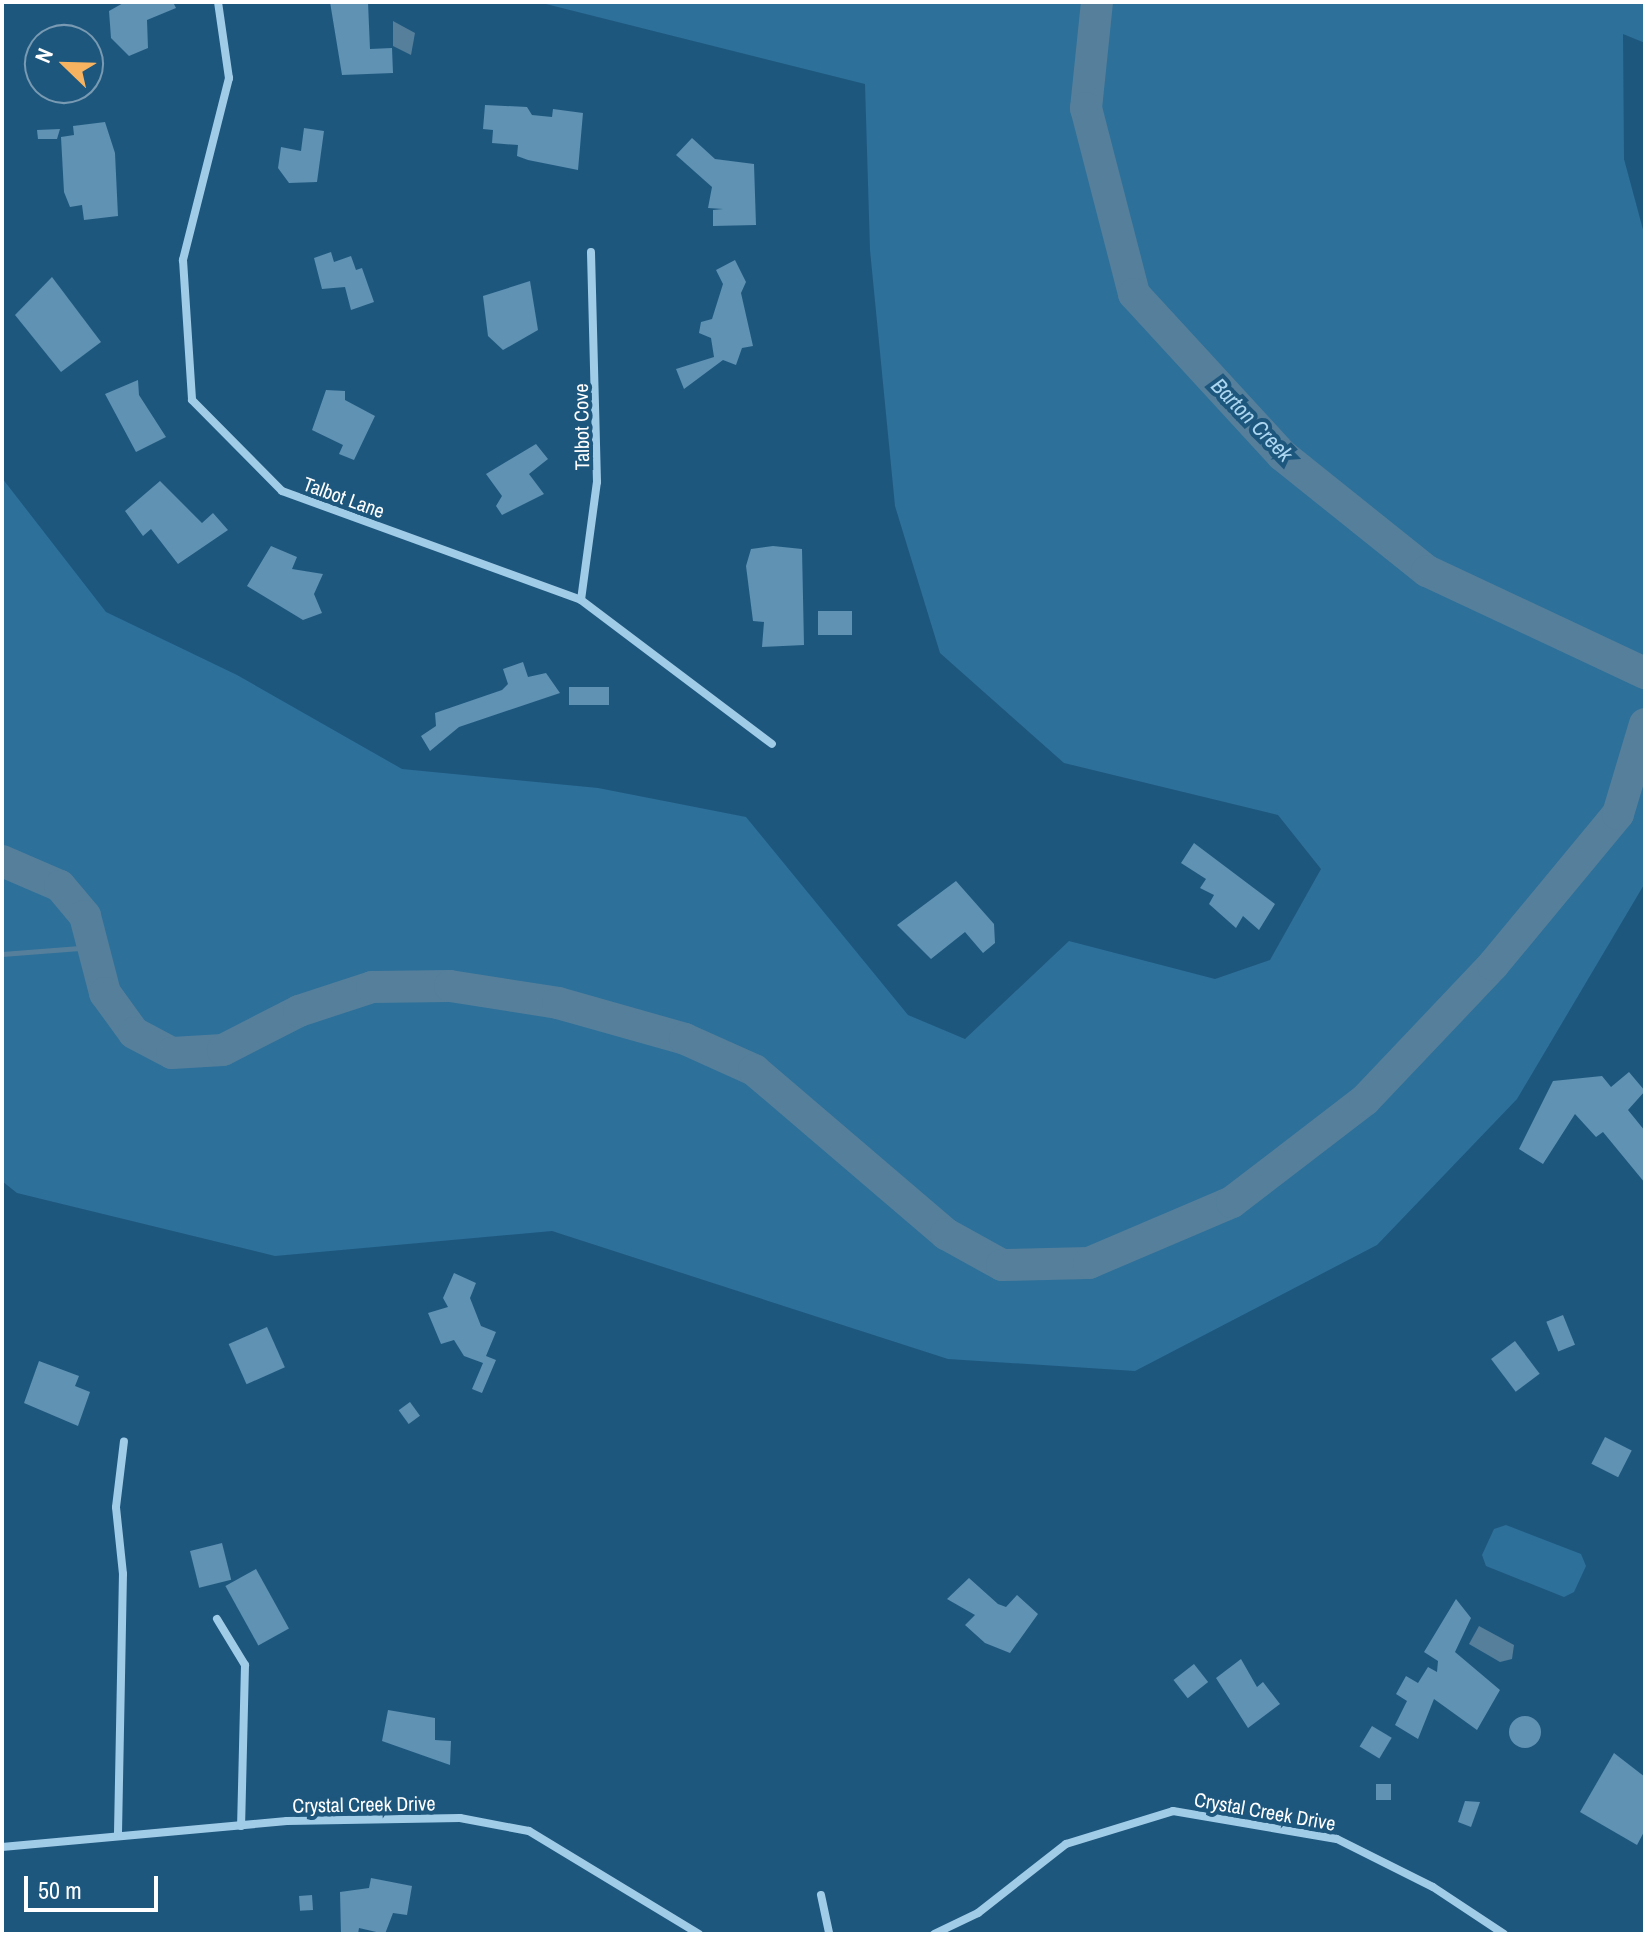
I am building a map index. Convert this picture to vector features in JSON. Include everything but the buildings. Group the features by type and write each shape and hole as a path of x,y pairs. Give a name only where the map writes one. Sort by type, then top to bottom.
{"street":[{"name":"Talbot Lane","path":"218,2 229,78 183,260 192,400 282,491 581,600 772,744"},
{"name":"Talbot Cove","path":"581,600 597,482 591,252"},
{"path":"118,1833 123,1574 116,1507 124,1441"},
{"path":"217,1619 245,1665 241,1826"},
{"name":"Crystal Creek Drive","path":"934,1934 978,1913 1066,1844 1173,1811 1337,1839 1504,1934"},
{"name":"Crystal Creek Drive","path":"2,1847 118,1833 460,1818 529,1831 699,1934"},
{"path":"821,1895 829,1934"}],"shaded area":[{"path":"538,2 1645,2 1645,43 1623,34 1624,159 1645,237 1645,883 1517,1099 1377,1245 1135,1371 948,1359 552,1231 275,1256 17,1193 2,1181 2,478 106,612 237,675 402,769 598,788 746,817 908,1015 965,1039 1069,941 1215,979 1270,960 1321,869 1278,815 1064,763 940,653 895,506 870,250 865,84"},
{"path":"393,21 415,33 411,55 393,46"},
{"path":"1506,1525 1581,1554 1586,1566 1574,1592 1564,1597 1486,1566 1482,1555 1494,1529"},
{"path":"1479,1626 1514,1645 1512,1659 1500,1662 1469,1644"}],"waterway":[{"name":"Barton Creek","path":"1097,2 1086,108 1134,294 1282,455 1427,571 1645,673"},
{"path":"2,861 60,886 85,916 105,993 134,1033 172,1053 223,1050 299,1011 372,987 450,986 558,1003 685,1039 754,1070 946,1234 1002,1265 1089,1263 1232,1202 1365,1100 1493,965 1618,814 1645,724"},
{"path":"2,954 93,947"}]}
